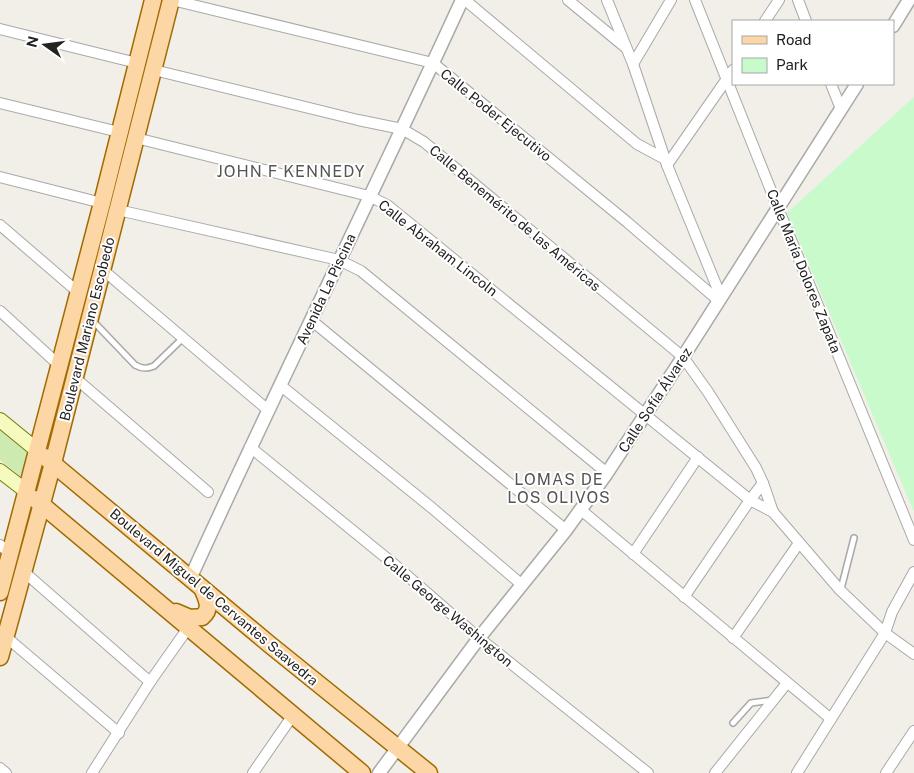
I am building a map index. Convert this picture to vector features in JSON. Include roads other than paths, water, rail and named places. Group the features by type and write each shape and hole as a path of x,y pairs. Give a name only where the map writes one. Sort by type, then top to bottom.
{"main road":[{"name":"Boulevard Mariano Escobedo","path":"0,592 5,549 38,451 152,0"},
{"name":"Boulevard Mariano Escobedo","path":"0,657 53,463 172,0"},
{"name":"Boulevard Miguel de Cervantes Saavedra","path":"0,420 203,590 429,773"},
{"path":"0,471 362,773"},
{"path":"162,606 190,618 202,618 206,614 208,602 203,590"}],"street":[{"name":"Calle Poder Ejecutivo","path":"172,0 433,63 720,299"},
{"path":"464,0 637,144 666,162"},
{"name":"Avenida La Piscina","path":"190,579 250,447 464,0"},
{"path":"568,0 626,47"},
{"path":"607,0 633,64 666,162 720,299"},
{"path":"633,64 671,0"},
{"name":"Calle María Dolores Zapata","path":"695,0 730,74"},
{"path":"766,20 779,0"},
{"path":"798,0 806,20"},
{"path":"894,24 909,0"},
{"path":"0,29 137,64"},
{"name":"Calle Benemérito de las Américas","path":"154,70 402,129 424,142 683,357 708,392 756,468 773,512"},
{"path":"666,162 730,74"},
{"name":"Calle María Dolores Zapata","path":"734,85 778,208 914,540"},
{"path":"831,85 841,109"},
{"name":"Calle Sofía Álvarez","path":"379,773 479,638 566,530 607,473 856,85"},
{"path":"0,103 120,132"},
{"name":"Calle Abraham Lincoln","path":"136,138 370,196 387,205 750,500 773,512"},
{"path":"0,177 102,203"},
{"path":"118,210 339,260 361,271 383,287 454,348 607,473"},
{"path":"0,225 79,294"},
{"path":"103,270 268,410"},
{"path":"0,311 60,366"},
{"path":"312,320 473,451 566,530"},
{"path":"74,377 208,492"},
{"path":"280,385 432,508 521,584"},
{"name":"Calle George Washington","path":"250,447 394,565 479,638 648,773"},
{"path":"633,554 698,458"},
{"path":"684,597 763,483"},
{"path":"581,510 831,719"},
{"path":"773,512 840,590 885,633 914,654"},
{"path":"733,638 799,544"},
{"path":"23,571 150,682"},
{"path":"797,773 885,633 892,612 914,572"},
{"path":"92,773 150,682 188,628"},
{"path":"5,636 119,733"},
{"path":"715,773 787,682"},
{"path":"253,773 292,715"},
{"path":"886,773 914,731"},
{"path":"0,768 6,773"}],"lane":[{"path":"90,318 135,365 141,368 154,366 183,338"},
{"path":"840,590 854,538"},
{"path":"733,723 751,703 773,700"}],"district":[{"name":"JOHN F KENNEDY","path":"291,171"},
{"name":"LOMAS DE LOS OLIVOS","path":"559,488"}]}
